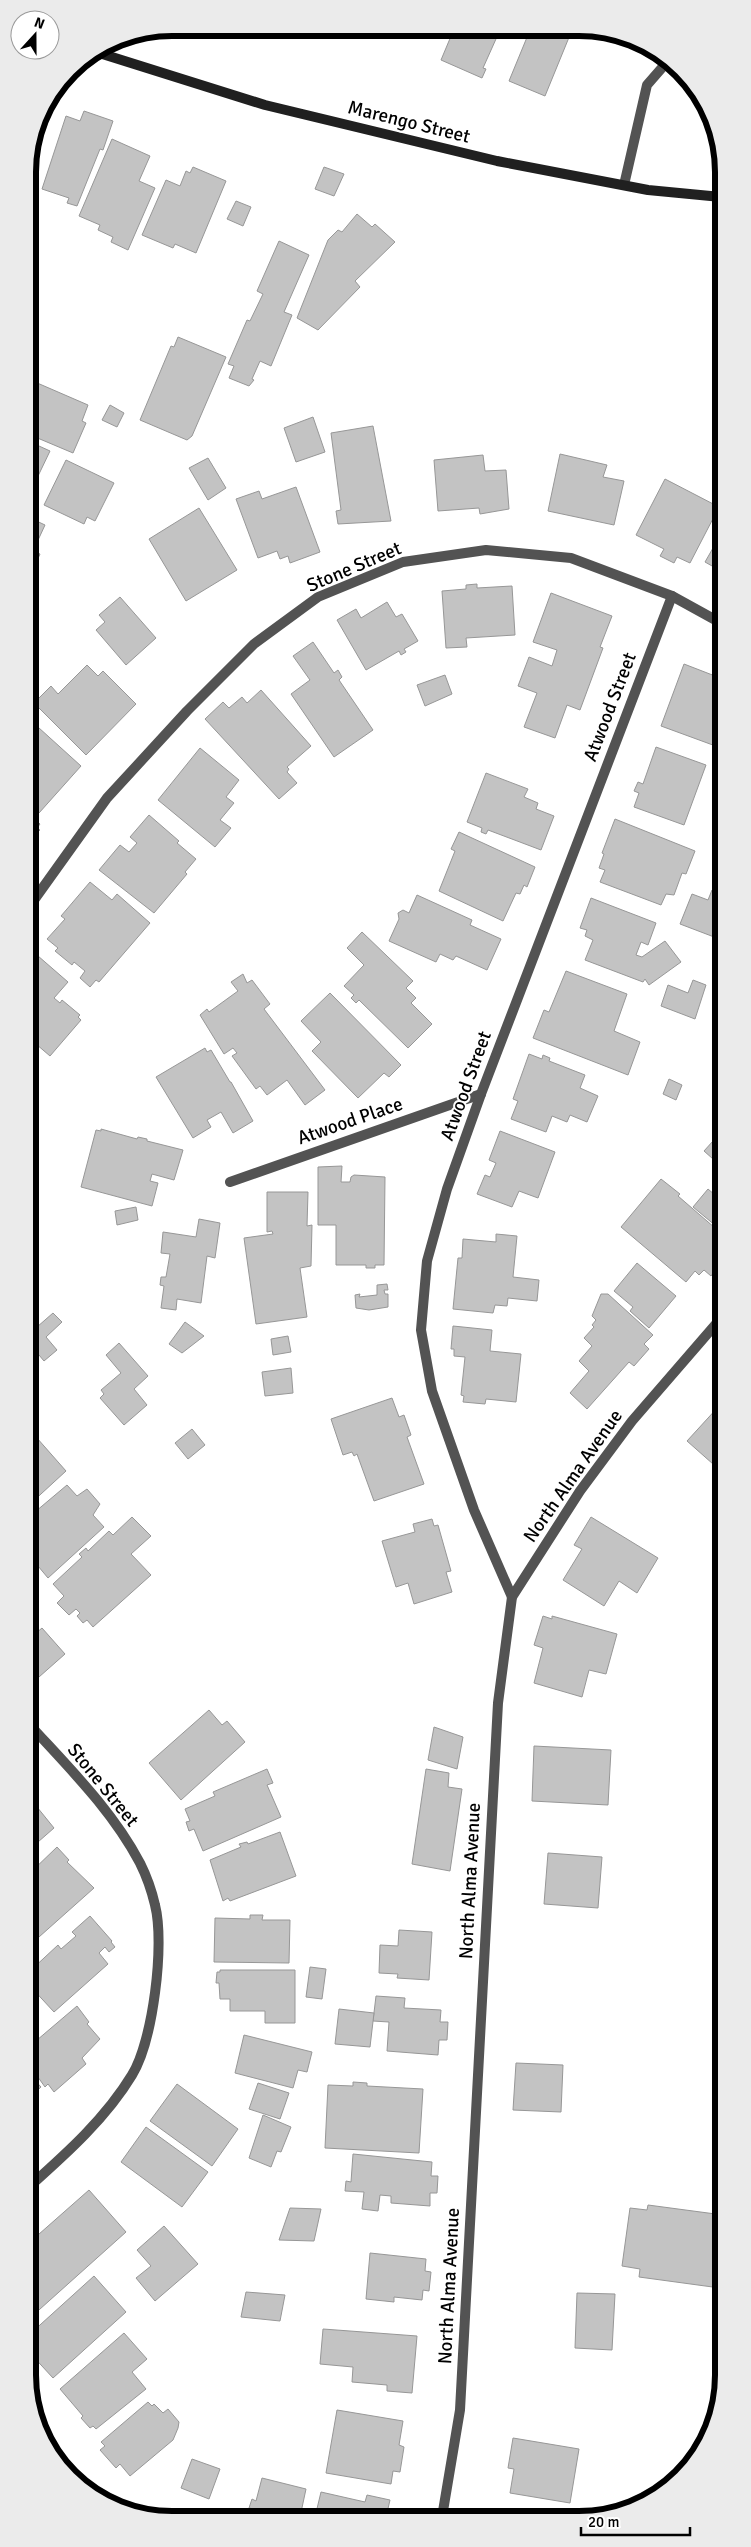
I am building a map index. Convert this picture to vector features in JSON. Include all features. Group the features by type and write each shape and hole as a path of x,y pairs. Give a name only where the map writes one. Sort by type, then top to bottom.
{"main road":[{"name":"Marengo Street","path":"103,54 266,105 497,161 624,186 715,196"}],"street":[{"path":"624,186 647,85 664,66"},
{"name":"Stone Street","path":"37,896 107,798 187,711 254,644 318,597 402,562 486,550 571,558 672,596 715,620"},
{"name":"Atwood Street","path":"512,1597 474,1510 432,1391 421,1330 427,1262 447,1189 481,1094 672,596"},
{"name":"Atwood Place","path":"230,1182 481,1094"},
{"name":"North Alma Avenue","path":"443,2511 460,2410 498,1703 512,1597 580,1491 632,1421 714,1326"},
{"name":"Stone Street","path":"36,1731 112,1817 140,1864 156,1906 158,1962 150,2028 133,2074 106,2111 36,2180"}],"building":[{"path":"451,36 497,36 483,68 486,69 482,78 441,60"},
{"path":"528,36 570,36 545,96 509,81"},
{"path":"84,111 113,121 103,150 100,149 77,206 67,203 69,198 42,189 66,116 80,121"},
{"path":"112,139 150,156 139,181 155,188 128,250 111,242 113,237 98,230 100,225 79,216"},
{"path":"193,167 226,181 196,253 175,244 173,248 142,235 166,180 180,186 186,171 190,173"},
{"path":"324,167 344,174 334,196 315,189"},
{"path":"236,201 251,207 243,226 227,219"},
{"path":"357,214 372,227 375,224 395,242 355,281 360,287 318,330 297,318 328,240 338,230 342,232"},
{"path":"279,241 309,255 284,312 292,315 271,366 260,361 252,379 254,380 249,386 229,378 234,366 228,364 247,320 250,321 263,294 257,291"},
{"path":"178,337 226,357 192,436 187,440 140,420 171,346 174,347"},
{"path":"37,383 88,405 82,421 86,423 73,453 37,438"},
{"path":"110,405 124,413 117,427 102,420"},
{"path":"313,417 325,452 296,462 284,428"},
{"path":"373,426 391,521 338,524 336,511 341,510 331,433"},
{"path":"37,445 50,451 37,478"},
{"path":"560,454 607,465 603,477 624,481 614,525 548,511"},
{"path":"483,455 485,471 506,470 509,509 480,514 479,508 438,511 434,460"},
{"path":"208,458 226,488 208,500 189,468"},
{"path":"66,460 114,483 95,521 87,517 84,524 44,505"},
{"path":"665,479 715,505 715,515 690,563 677,557 674,563 660,556 664,549 636,535"},
{"path":"296,487 320,552 290,563 288,556 280,559 277,551 258,558 236,499 259,491 262,499"},
{"path":"199,508 237,570 186,601 149,539"},
{"path":"37,521 45,525 37,543"},
{"path":"715,545 715,568 705,562"},
{"path":"477,584 477,588 512,586 515,635 466,638 467,647 446,648 442,591 466,589 466,585"},
{"path":"551,593 612,616 600,647 603,648 580,710 567,705 555,738 524,727 537,693 518,686 529,657 552,666 557,650 533,642"},
{"path":"120,597 156,638 126,665 96,630 105,622 99,615"},
{"path":"387,602 396,617 402,614 418,641 404,649 406,652 401,655 399,651 366,670 337,620 356,609 361,618"},
{"path":"313,642 334,673 338,670 342,677 339,680 373,730 334,757 291,694 310,680 293,656"},
{"path":"684,664 715,676 715,746 661,726"},
{"path":"87,665 98,676 103,671 136,704 86,755 37,706 37,700 51,686 58,694"},
{"path":"445,675 452,694 425,706 417,685"},
{"path":"261,690 311,746 287,767 289,769 287,772 297,783 279,799 205,719 223,702 229,708 242,697 247,703"},
{"path":"37,726 81,766 39,813 37,811"},
{"path":"656,747 706,765 684,825 634,807 639,793 634,791 638,782 643,784"},
{"path":"200,748 239,780 226,797 234,803 220,820 231,828 215,847 158,800"},
{"path":"486,773 528,789 524,797 538,803 536,809 554,816 541,850 488,830 486,834 481,832 482,828 467,822"},
{"path":"149,815 179,841 177,843 196,859 185,872 187,874 154,913 99,870 120,845 129,852 137,843 130,837"},
{"path":"615,819 695,851 686,874 682,873 674,895 666,894 661,905 600,882 605,870 599,868 604,854 602,853"},
{"path":"37,821 40,824 37,828 40,830 37,833"},
{"path":"459,832 535,867 527,887 524,885 520,894 516,893 503,921 439,891 455,851 451,849"},
{"path":"90,882 112,900 117,894 150,923 99,982 96,980 90,987 80,978 85,971 74,962 72,965 55,951 58,948 47,939 65,919 61,916"},
{"path":"712,890 715,891 715,937 680,924 692,894 708,900"},
{"path":"417,895 472,920 470,925 501,939 487,970 456,956 453,960 440,954 436,962 389,941 399,919 398,913 403,910 409,913"},
{"path":"591,898 656,923 648,945 641,942 636,955 642,957 665,941 681,962 649,985 645,979 643,982 585,960 593,940 585,936 587,930 580,928"},
{"path":"362,932 413,981 406,988 416,998 411,1003 432,1024 408,1048 359,1000 356,1003 351,998 354,995 344,986 364,965 347,948"},
{"path":"37,955 68,982 54,998 60,1003 62,1000 80,1015 78,1017 81,1020 50,1056 37,1045"},
{"path":"566,971 627,994 614,1031 640,1042 628,1075 533,1038 544,1010 549,1012"},
{"path":"243,974 247,983 252,980 270,1004 264,1009 325,1090 305,1105 287,1080 267,1095 260,1086 256,1089 232,1056 237,1053 233,1048 224,1054 200,1015 207,1009 209,1012 238,991 231,982"},
{"path":"693,980 706,985 695,1019 661,1006 668,985 688,993"},
{"path":"330,993 401,1065 389,1077 384,1073 358,1098 312,1051 321,1042 301,1021"},
{"path":"205,1048 207,1052 211,1050 253,1121 233,1133 221,1112 207,1120 211,1127 193,1138 156,1077"},
{"path":"529,1054 542,1059 543,1055 550,1058 549,1061 585,1075 580,1088 598,1096 587,1122 570,1115 567,1122 552,1116 546,1132 511,1119 518,1101 513,1099"},
{"path":"669,1079 682,1085 676,1100 663,1094"},
{"path":"101,1129 137,1139 138,1137 147,1139 147,1141 183,1150 174,1180 152,1174 150,1181 158,1183 152,1206 81,1187 96,1130 101,1131"},
{"path":"500,1131 555,1152 538,1198 519,1191 512,1207 477,1194 485,1175 490,1177 496,1163 489,1160"},
{"path":"715,1139 715,1160 704,1151"},
{"path":"342,1166 341,1182 350,1182 351,1177 354,1175 385,1177 384,1265 366,1268 366,1265 336,1265 336,1225 318,1225 318,1167"},
{"path":"661,1179 680,1194 678,1196 715,1228 715,1272 711,1276 704,1270 699,1275 695,1271 686,1282 621,1227"},
{"path":"708,1189 715,1195 715,1225 693,1207"},
{"path":"267,1192 308,1192 307,1226 312,1225 311,1266 300,1268 307,1317 256,1324 244,1238 273,1234 272,1231 267,1232"},
{"path":"136,1207 138,1220 117,1225 115,1211"},
{"path":"199,1219 220,1223 215,1258 207,1256 201,1303 177,1299 176,1310 161,1308 164,1286 160,1285 161,1277 166,1277 170,1254 161,1253 163,1232 196,1237"},
{"path":"496,1234 517,1236 513,1277 539,1280 537,1301 508,1298 507,1306 495,1305 493,1313 453,1309 458,1258 462,1258 463,1239 496,1242"},
{"path":"637,1263 676,1296 649,1328 630,1311 633,1307 614,1291"},
{"path":"387,1284 388,1290 384,1290 385,1294 388,1294 388,1307 369,1310 356,1308 355,1295 360,1294 359,1297 377,1295 377,1285"},
{"path":"601,1294 608,1294 653,1335 644,1344 649,1349 634,1366 629,1362 587,1409 570,1393 589,1371 579,1361 592,1346 584,1338 594,1327 592,1325 596,1320 592,1316"},
{"path":"53,1313 62,1322 46,1337 57,1350 44,1361 36,1352 36,1327"},
{"path":"185,1322 204,1336 182,1353 169,1344"},
{"path":"453,1326 492,1330 490,1351 521,1354 516,1402 486,1399 485,1404 463,1402 464,1396 461,1395 465,1357 454,1356 454,1349 451,1349"},
{"path":"288,1336 291,1352 273,1355 271,1339"},
{"path":"119,1343 148,1376 134,1389 147,1405 124,1425 100,1398 104,1394 101,1390 121,1373 106,1355"},
{"path":"291,1368 293,1393 265,1396 262,1372"},
{"path":"392,1398 399,1417 404,1415 411,1435 407,1437 424,1484 374,1501 357,1454 354,1456 352,1452 343,1455 331,1419"},
{"path":"714,1411 714,1465 687,1441"},
{"path":"192,1429 205,1445 188,1459 175,1443"},
{"path":"36,1437 66,1471 36,1498"},
{"path":"67,1485 77,1496 87,1489 100,1504 93,1515 104,1527 48,1578 36,1564 36,1511"},
{"path":"132,1517 151,1536 131,1554 151,1575 93,1627 87,1620 83,1623 77,1616 80,1613 76,1609 69,1615 57,1603 64,1596 53,1584 82,1557 79,1554 86,1548 88,1551 109,1531 113,1535"},
{"path":"591,1517 658,1558 637,1593 619,1581 604,1606 563,1580 582,1549 574,1545"},
{"path":"432,1519 434,1526 438,1525 451,1571 446,1572 452,1592 414,1604 408,1583 396,1587 382,1541 415,1532 413,1524"},
{"path":"543,1616 552,1619 552,1616 617,1634 606,1674 589,1670 582,1697 534,1683 543,1648 534,1645"},
{"path":"42,1628 65,1654 39,1677 36,1675 36,1633"},
{"path":"209,1710 222,1725 227,1721 245,1742 181,1800 149,1763"},
{"path":"434,1727 463,1737 457,1769 428,1760"},
{"path":"534,1746 611,1750 608,1805 532,1801"},
{"path":"267,1769 273,1783 267,1785 281,1817 203,1851 194,1829 189,1831 186,1822 190,1821 185,1809 215,1796 213,1792"},
{"path":"426,1769 449,1773 448,1787 462,1789 450,1871 412,1864"},
{"path":"36,1807 37,1807 54,1828 36,1844"},
{"path":"280,1832 296,1876 230,1901 228,1898 223,1901 210,1860 241,1847 239,1844 247,1842 248,1844"},
{"path":"57,1847 69,1860 67,1862 94,1888 36,1939 36,1867"},
{"path":"548,1853 602,1857 598,1908 544,1904"},
{"path":"250,1915 263,1915 262,1920 290,1920 289,1963 214,1962 215,1918 250,1919"},
{"path":"90,1916 115,1947 109,1952 105,1947 99,1953 108,1964 54,2012 36,1993 36,1965 58,1945 61,1949 76,1936 72,1932"},
{"path":"399,1930 432,1932 429,1980 397,1978 398,1974 379,1973 380,1945 398,1946"},
{"path":"310,1967 326,1969 322,1999 306,1997"},
{"path":"220,1970 295,1970 295,2023 265,2023 265,2011 230,2011 230,1999 220,1999 219,1983 216,1983 217,1972 220,1972"},
{"path":"376,1996 405,1998 404,2008 441,2010 440,2022 448,2022 447,2040 439,2040 438,2055 387,2051 389,2022 373,2021"},
{"path":"77,2006 89,2022 87,2024 100,2039 82,2058 86,2064 54,2092 48,2084 45,2087 36,2075 36,2041"},
{"path":"339,2009 374,2013 370,2047 335,2044"},
{"path":"244,2035 312,2052 307,2072 298,2070 293,2088 235,2073"},
{"path":"516,2063 563,2065 561,2112 513,2110"},
{"path":"36,2082 41,2087 36,2091"},
{"path":"353,2082 367,2083 367,2086 423,2089 419,2153 325,2148 328,2085 353,2086"},
{"path":"258,2083 289,2093 280,2119 249,2109"},
{"path":"177,2084 238,2129 212,2166 150,2121"},
{"path":"263,2115 291,2127 281,2152 277,2151 271,2167 249,2158"},
{"path":"146,2127 208,2172 182,2207 121,2162"},
{"path":"353,2154 432,2162 431,2176 438,2176 437,2193 430,2193 430,2206 391,2203 391,2196 380,2195 378,2211 362,2209 364,2192 345,2191 346,2181 351,2182"},
{"path":"89,2190 126,2232 36,2313 36,2237"},
{"path":"648,2205 714,2214 714,2287 639,2277 640,2269 622,2266 630,2208 647,2210"},
{"path":"290,2208 321,2209 314,2241 279,2240"},
{"path":"164,2226 198,2264 155,2301 136,2278 151,2266 137,2250"},
{"path":"370,2253 426,2259 425,2271 431,2272 429,2291 423,2290 422,2300 394,2297 394,2302 366,2299"},
{"path":"94,2276 126,2312 53,2378 36,2360 36,2329"},
{"path":"246,2292 285,2295 280,2321 241,2317"},
{"path":"577,2293 615,2294 612,2350 575,2348"},
{"path":"323,2329 417,2336 412,2393 387,2391 387,2385 352,2382 353,2367 320,2364"},
{"path":"124,2333 147,2359 132,2372 146,2389 96,2429 93,2426 90,2428 81,2418 83,2416 60,2389"},
{"path":"148,2402 152,2406 154,2404 163,2413 168,2409 179,2422 178,2428 173,2440 130,2476 120,2464 116,2468 100,2450 105,2446 101,2442"},
{"path":"337,2410 403,2421 399,2445 404,2447 400,2472 393,2471 391,2484 326,2473"},
{"path":"513,2438 579,2449 570,2503 510,2493 514,2469 508,2468"},
{"path":"192,2459 220,2469 209,2499 181,2488"},
{"path":"262,2478 306,2489 301,2511 254,2511 254,2509 249,2508 252,2499 256,2501"},
{"path":"321,2492 365,2502 367,2495 390,2500 387,2511 316,2511"}]}
